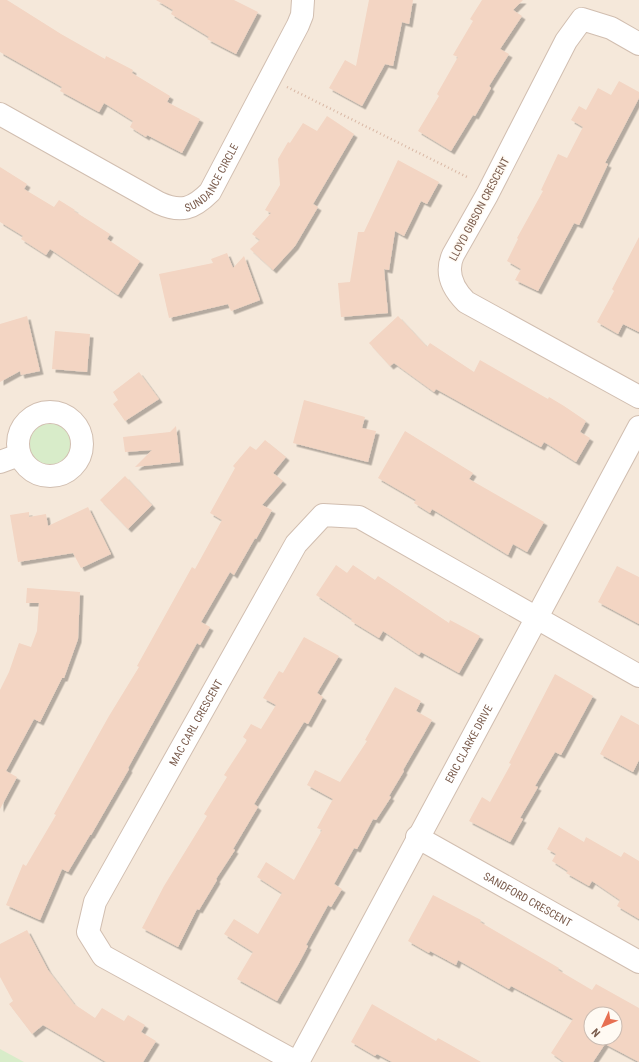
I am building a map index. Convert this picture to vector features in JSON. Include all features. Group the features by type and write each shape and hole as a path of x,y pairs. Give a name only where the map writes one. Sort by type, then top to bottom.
{"street":[{"name":"SUNDANCE CIRCLE","path":"0,114 159,203 177,209 189,207 200,202 210,192 269,78 298,26 302,15 303,0"},
{"name":"LLOYD GIBSON CRESCENT","path":"639,44 610,28 582,19 566,41 487,195 453,255 450,262 449,272 452,283 458,294 466,302 639,397"},
{"name":"ERIC CLARKE DRIVE","path":"297,1062 639,426"},
{"name":"MAC CARL CRESCENT","path":"297,1062 103,956 88,932 96,902 296,544 323,515 359,517 536,619"},
{"path":"536,619 639,676"},
{"name":"SANDFORD CRESCENT","path":"417,837 639,962"}],"path":[{"path":"269,78 469,178"}],"shaded area":[{"path":"0,0 639,0 639,1062 0,1062"}],"green space":[{"path":"46,421 56,421 68,427 73,435 73,453 68,461 60,466 46,467 38,464 31,457 28,449 28,439 31,431 38,424"},
{"path":"0,1049 24,1062 0,1062"}],"building":[{"path":"0,0 7,0 61,34 105,59 106,56 133,70 132,73 170,96 167,102 200,119 182,153 147,135 146,137 130,127 133,121 104,103 99,112 60,91 62,87 0,52"},
{"path":"156,0 234,0 258,12 236,54 207,39 209,37 171,14 173,10"},
{"path":"369,0 413,0 409,24 402,22 393,66 385,64 362,106 329,88 345,60 356,66"},
{"path":"482,0 523,0 513,10 522,16 500,49 509,54 489,86 491,88 475,116 473,115 451,151 418,131 439,96 437,94 458,57 453,55 473,21 470,19"},
{"path":"619,81 639,92 639,98 605,163 608,164 579,225 574,223 538,291 515,280 521,269 507,261 518,239 517,238 543,191 541,190 558,154 567,158 583,127 571,120 579,106 586,110 598,88 611,95"},
{"path":"327,116 354,134 313,204 318,207 295,246 273,270 250,249 260,240 252,234 271,213 265,210 280,185 278,159 288,142 290,143 303,123 317,131"},
{"path":"398,160 439,182 427,204 421,201 404,236 395,231 389,270 384,269 388,313 341,317 338,283 350,282 358,232 364,232"},
{"path":"0,167 27,184 24,189 54,207 59,200 75,210 74,211 110,234 107,239 140,261 118,295 50,249 46,255 21,239 23,236 0,222"},
{"path":"639,237 639,332 623,324 618,334 597,322 614,291 612,289"},
{"path":"227,253 233,268 244,256 260,300 231,311 228,304 169,318 159,274 213,263 211,259"},
{"path":"27,316 40,371 21,375 20,371 0,382 0,324"},
{"path":"398,316 427,347 430,343 474,372 480,360 548,399 549,397 586,421 580,432 590,438 576,462 544,442 541,447 436,389 434,392 394,363 390,366 369,343"},
{"path":"55,331 90,334 87,372 52,369"},
{"path":"139,372 159,399 125,421 113,404 118,400 113,392"},
{"path":"304,400 365,417 362,428 376,431 368,462 293,443"},
{"path":"176,426 180,462 135,467 152,450 125,452 123,437 170,432"},
{"path":"405,431 473,473 469,479 544,522 527,552 513,544 508,555 432,509 430,513 414,503 416,500 378,478"},
{"path":"265,440 286,457 273,473 283,481 262,505 272,510 234,575 230,572 201,622 210,627 200,645 197,643 128,768 129,769 91,835 68,872 62,869 40,920 6,905 23,864 26,866 56,815 54,814 109,716 139,667 137,666 192,567 195,569 222,520 210,513 235,468 233,466 250,446 256,450"},
{"path":"125,476 152,505 128,529 100,500"},
{"path":"88,507 111,554 81,568 73,553 18,562 10,515 29,512 29,517 46,514 48,526"},
{"path":"336,565 347,573 353,565 375,580 378,576 449,623 450,620 480,636 459,673 421,652 419,655 383,631 379,638 351,621 352,619 316,595"},
{"path":"617,566 639,577 639,624 598,602"},
{"path":"27,588 80,592 78,639 64,678 62,678 40,722 34,719 6,771 17,777 0,809 0,690 9,672 19,643 31,647 37,631 39,603 26,603"},
{"path":"304,637 339,656 317,693 323,697 308,724 304,722 254,804 258,807 233,849 235,850 216,879 217,880 199,910 197,909 178,947 142,928 164,886 207,816 204,814 227,777 224,775 247,740 243,737 251,724 261,729 276,705 263,698 279,671 283,673"},
{"path":"555,674 593,696 561,755 555,752 535,786 538,787 520,818 523,819 510,842 469,821 482,797 490,802 511,764 509,763"},
{"path":"395,687 421,701 416,711 432,720 389,796 391,797 376,820 373,819 357,849 354,848 334,884 342,889 331,907 328,905 306,945 308,946 299,963 277,1001 237,979 253,952 224,934 234,919 258,934 282,893 257,877 266,862 294,880 322,830 317,828 333,799 307,785 315,770 340,782 367,741 365,740"},
{"path":"621,715 639,725 639,760 633,772 600,754"},
{"path":"559,827 584,842 586,837 621,857 624,852 639,861 639,919 617,906 620,900 592,881 589,886 566,873 568,871 552,861 556,854 547,849"},
{"path":"433,895 481,920 480,922 559,968 558,970 592,990 596,984 639,1008 639,1062 609,1046 623,1046 623,1006 583,1006 583,1046 604,1046 593,1062 564,1062 551,1053 573,1019 511,986 509,989 458,960 456,965 430,951 429,953 408,941"},
{"path":"27,930 48,970 74,1004 95,1018 102,1008 124,1021 128,1015 145,1025 141,1032 156,1041 143,1062 106,1062 43,1025 32,1034 9,1004 13,1001 0,977 0,944"},
{"path":"372,1004 436,1041 438,1038 481,1062 392,1062 377,1054 375,1056 351,1042"}]}
